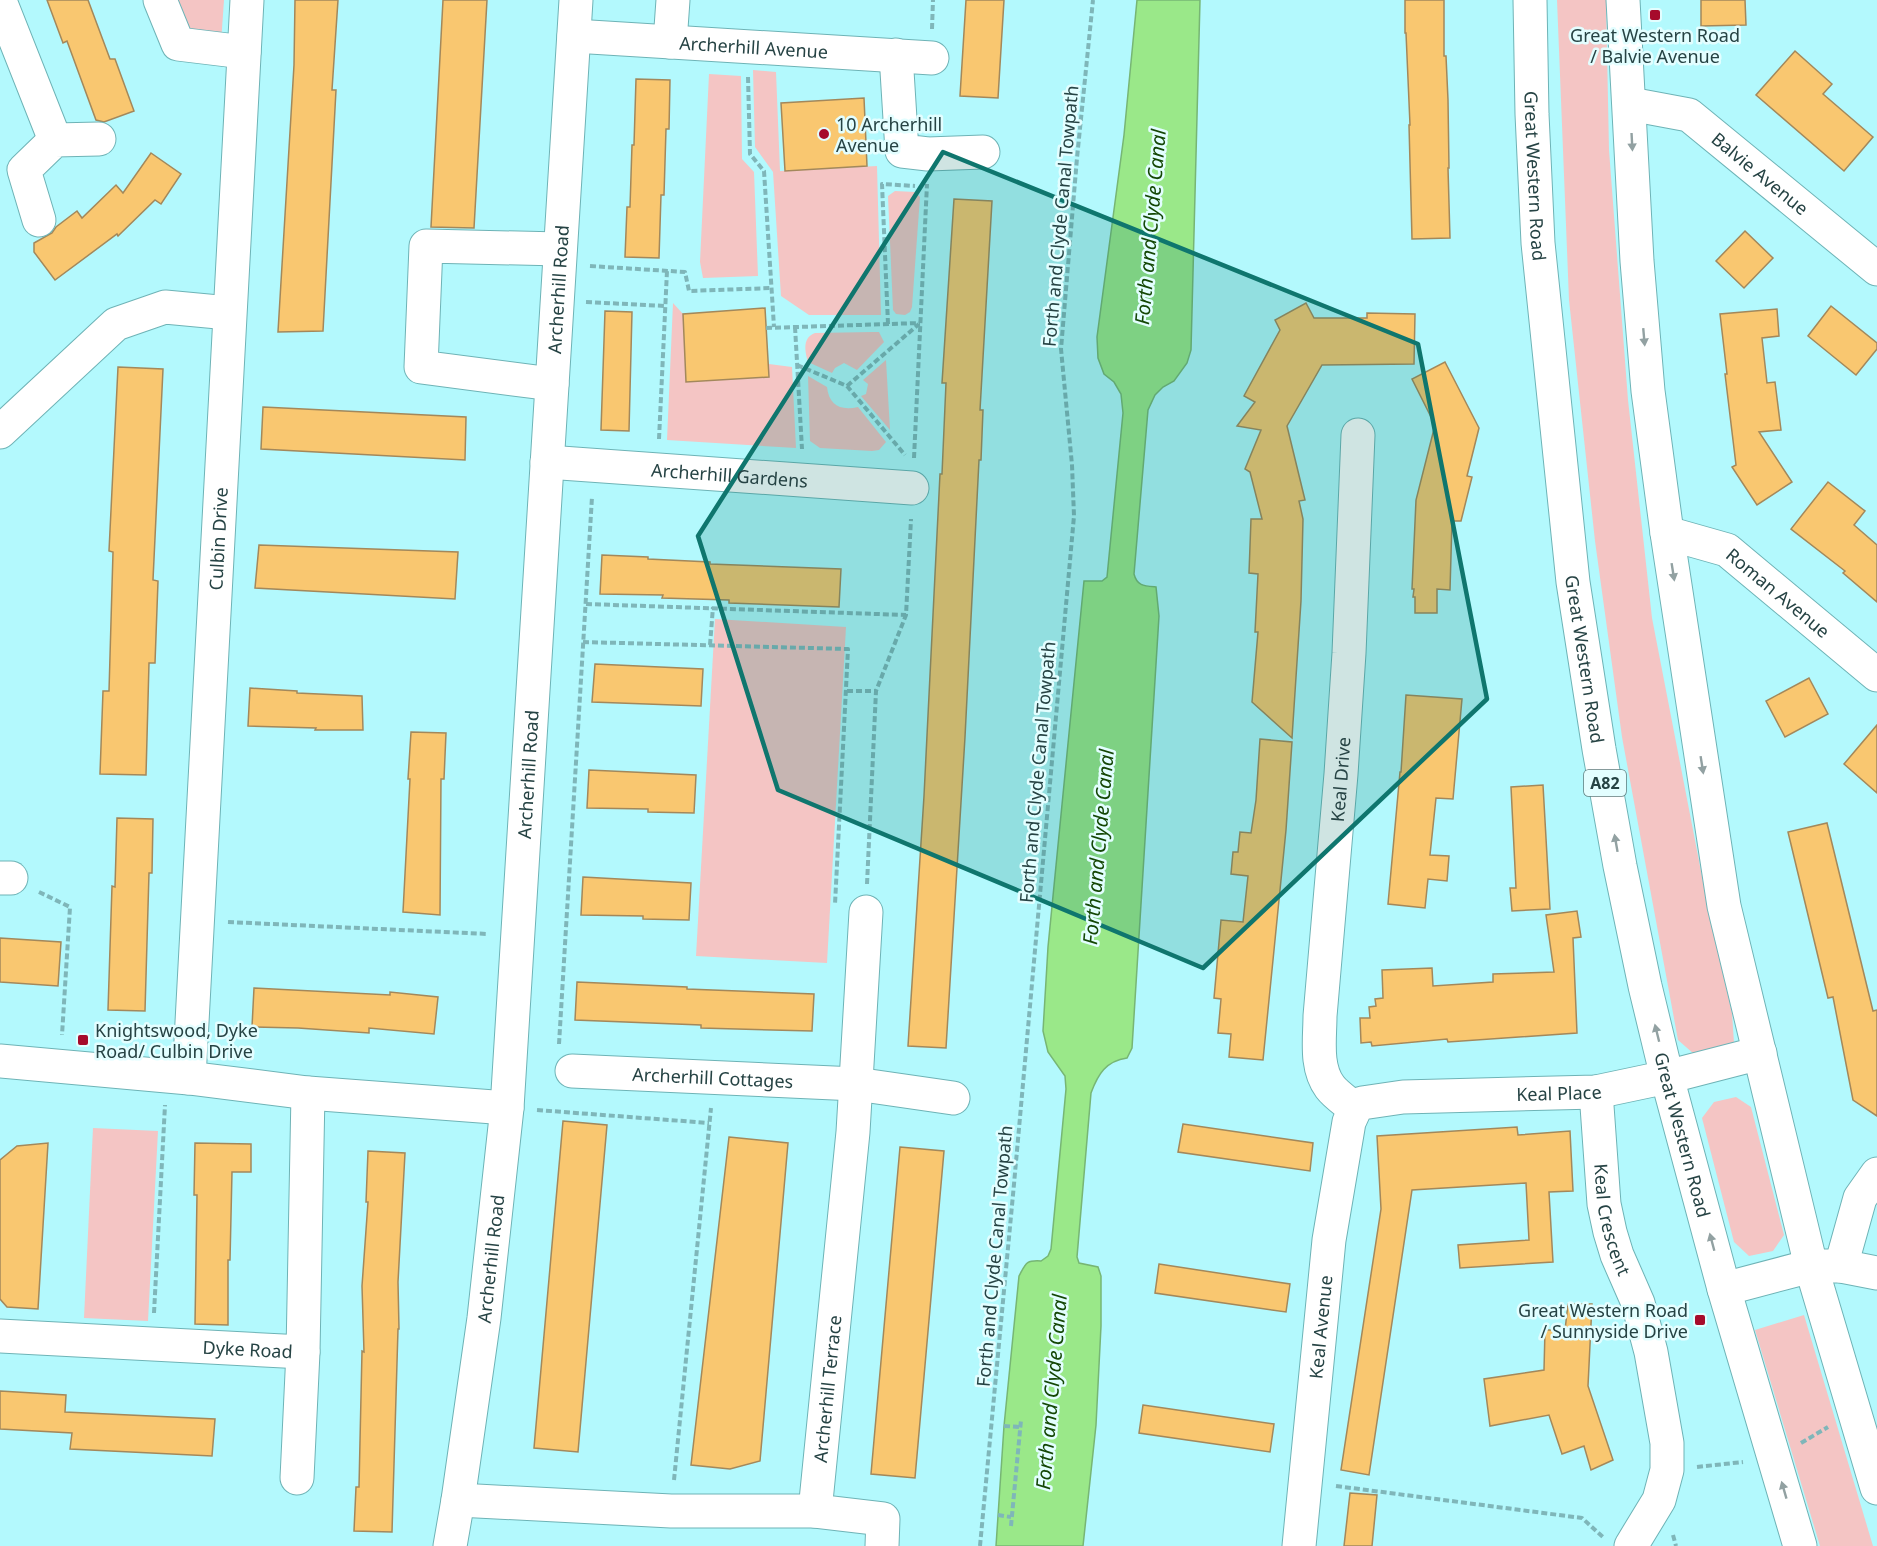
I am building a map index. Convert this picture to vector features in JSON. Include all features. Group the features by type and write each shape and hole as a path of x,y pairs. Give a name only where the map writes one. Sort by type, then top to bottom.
{"street":[{"path":"160,0 178,44 244,52"},
{"name":"Culbin Drive","path":"178,1077 198,920 247,0"},
{"name":"Archerhill Road","path":"450,1546 484,1318 507,1108 576,0"},
{"path":"670,42 673,0"},
{"name":"Great Western Road","path":"1530,0 1538,243 1573,582 1599,749 1620,866 1667,1077 1724,1289 1800,1546"},
{"path":"1623,0 1637,261 1648,392 1667,533 1724,906 1760,1053 1826,1266 1877,1488"},
{"path":"0,1 55,141"},
{"name":"Archerhill Avenue","path":"574,36 932,58"},
{"path":"896,55 902,151 928,154 983,152"},
{"name":"Balvie Avenue","path":"1630,104 1689,115 1877,269"},
{"path":"39,220 24,170 55,141 99,139"},
{"path":"552,384 421,367 426,246 560,256"},
{"path":"0,432 116,324 165,307 229,313"},
{"name":"Keal Drive","path":"1355,1109 1330,1088 1322,1072 1320,1016 1349,653 1358,435"},
{"name":"Archerhill Gardens","path":"547,462 804,480 913,476"},
{"name":"Roman Avenue","path":"1667,533 1726,550 1877,675"},
{"name":"Archerhill Terrace","path":"814,1511 853,1132 866,912"},
{"name":"Keal Place","path":"1355,1109 1362,1103 1403,1097 1596,1092 1667,1077 1760,1053"},
{"path":"0,1061 178,1077 308,1093 507,1108"},
{"name":"Archerhill Cottages","path":"572,1071 856,1084 953,1098"},
{"name":"Keal Crescent","path":"1596,1092 1604,1204 1617,1255 1638,1303 1652,1352 1667,1443 1667,1470 1659,1500 1618,1543"},
{"name":"Dyke Road","path":"0,1336 303,1352 308,1093"},
{"name":"Keal Avenue","path":"1299,1546 1329,1240 1350,1122 1355,1109"},
{"path":"1826,1266 1860,1198 1877,1174"},
{"path":"1724,1289 1826,1266 1877,1273"},
{"path":"297,1478 303,1352"},
{"path":"458,1500 671,1511 814,1511 884,1519 882,1546"}],"path":[{"name":"Forth and Clyde Canal Towpath","path":"980,1546 1074,516 1072,465 1060,350 1093,0"},
{"path":"747,46 750,154 764,171 774,327"},
{"path":"888,324 882,184 915,186"},
{"path":"560,256 685,273 689,291 772,288"},
{"path":"657,470 667,271"},
{"path":"557,301 666,306"},
{"path":"766,328 920,323 847,386"},
{"path":"795,327 804,480"},
{"path":"797,365 847,386 913,476"},
{"path":"572,1071 572,1051 558,1050 592,497"},
{"path":"585,603 906,615"},
{"path":"710,645 713,607"},
{"path":"583,642 848,649 834,911 866,912"},
{"path":"847,691 876,691"},
{"path":"5,878 70,907 60,1067"},
{"path":"198,920 518,936"},
{"path":"152,1344 178,1077"},
{"path":"671,1511 714,1078"},
{"path":"507,1108 710,1123"},
{"path":"1011,1526 1021,1420"},
{"path":"1004,1426 1020,1427"},
{"path":"1305,1483 1582,1518 1618,1543"},
{"path":"998,1515 1011,1517"},
{"path":"1675,1540 1677,1546"}],"highlighted area":[{"path":"943,152 1418,344 1487,699 1203,968 778,790 698,536"}],"shaded area":[{"path":"168,0 224,0 221,43 199,42"},
{"path":"1557,0 1606,0 1609,150 1628,400 1652,618 1711,923 1732,1013 1734,1043 1694,1054 1678,1040 1622,737 1595,541 1569,300"},
{"path":"753,70 776,72 780,171 877,166 881,315 809,315 781,296 773,172 755,147"},
{"path":"709,74 741,76 742,159 754,172 758,276 703,278 700,262"},
{"path":"895,191 915,192 920,197 912,307 905,315 896,314 893,310 888,196"},
{"path":"673,303 683,314 686,382 769,377 769,364 792,367 796,448 667,440"},
{"path":"879,332 884,342 857,370 844,363 835,368 832,373 808,362 806,341 815,333"},
{"path":"886,360 890,430 861,396 866,394 868,384 863,380"},
{"path":"808,376 827,387 830,398 837,405 846,408 858,407 886,442 879,450 820,448 810,441"},
{"path":"715,619 846,627 827,963 696,956"},
{"path":"1736,1097 1751,1107 1784,1235 1773,1251 1749,1256 1734,1242 1702,1118 1714,1102"},
{"path":"93,1128 158,1131 148,1321 84,1318"},
{"path":"1804,1315 1873,1546 1820,1546 1755,1330"}],"water":[{"name":"Forth and Clyde Canal","path":"1137,0 1200,0 1191,350 1187,363 1174,381 1155,395 1148,410 1134,574 1142,585 1156,587 1159,616 1132,1048 1127,1058 1108,1065 1091,1093 1077,1257 1079,1263 1098,1267 1101,1276 1101,1326 1096,1425 1083,1546 996,1546 1004,1426 1019,1276 1027,1263 1041,1261 1048,1256 1051,1249 1066,1089 1065,1076 1048,1052 1043,1031 1048,947 1084,581 1102,581 1107,577 1123,413 1121,394 1114,382 1104,374 1098,358 1097,337 1124,135"}],"building":[{"path":"47,0 88,0 110,59 115,59 134,111 104,122 96,120 67,41 63,43"},
{"path":"295,0 338,0 332,90 336,90 323,331 278,332 294,65"},
{"path":"443,0 487,0 474,228 431,227"},
{"path":"966,0 1004,0 998,98 960,96"},
{"path":"1405,0 1444,0 1450,238 1412,239"},
{"path":"1701,0 1745,0 1746,25 1701,26"},
{"path":"1795,51 1832,84 1823,94 1873,137 1844,171 1756,95"},
{"path":"636,79 670,80 669,129 666,129 659,258 625,257 627,207 630,207 632,145 634,145"},
{"name":"10 Archerhill Avenue","path":"864,98 867,166 785,171 781,103"},
{"path":"151,153 181,174 161,204 155,200 118,236 117,234 55,280 34,252 34,243 52,233 56,227 77,211 82,218 116,185 123,193"},
{"path":"954,199 992,201 980,410 983,410 981,460 979,460 946,1048 908,1046 924,796 940,474 942,474 946,383 942,383"},
{"path":"1745,231 1773,258 1744,288 1716,261"},
{"path":"1306,303 1314,318 1367,318 1367,313 1415,314 1414,364 1322,365 1287,426 1305,500 1299,501 1303,519 1301,601 1292,738 1252,702 1258,632 1255,632 1258,574 1249,573 1251,519 1262,519 1250,472 1245,469 1261,430 1237,426 1255,402 1244,396 1280,330 1275,320"},
{"path":"1831,306 1877,343 1877,349 1856,375 1808,336"},
{"path":"765,308 769,377 686,382 683,314"},
{"path":"1777,309 1779,336 1762,338 1767,383 1775,382 1781,430 1759,432 1792,482 1757,505 1732,467 1736,465 1720,314"},
{"path":"605,311 632,312 629,431 601,430"},
{"path":"1445,362 1479,428 1467,476 1472,477 1461,521 1452,521 1450,590 1437,589 1437,613 1415,613 1414,589 1412,589 1416,500 1435,425 1412,379"},
{"path":"118,367 163,369 153,580 158,581 155,663 149,663 146,775 100,774 103,691 109,691 113,552 109,551"},
{"path":"263,407 466,417 465,460 261,449"},
{"path":"1828,482 1865,511 1854,525 1877,545 1877,602 1843,573 1845,571 1791,529"},
{"path":"259,545 458,552 455,599 255,588"},
{"path":"602,555 710,562 710,564 841,569 839,607 729,603 729,600 662,598 663,595 600,594"},
{"path":"595,664 703,669 701,706 592,702"},
{"path":"1809,678 1828,714 1785,737 1766,701"},
{"path":"250,688 362,696 363,730 248,726"},
{"path":"1406,695 1462,699 1453,799 1436,798 1430,855 1449,856 1447,881 1428,879 1425,908 1388,904"},
{"path":"1877,725 1877,793 1844,764"},
{"path":"411,732 446,733 444,779 441,779 440,915 403,912"},
{"path":"1260,739 1292,742 1286,830 1263,1060 1229,1057 1231,1034 1218,1033 1221,999 1214,998 1221,920 1243,922 1248,876 1231,874 1233,852 1238,852 1240,832 1251,833 1256,800"},
{"path":"589,770 696,775 694,813 648,812 648,809 587,808"},
{"path":"1543,785 1550,909 1512,911 1510,888 1516,888 1511,787"},
{"path":"117,818 153,819 145,1011 108,1010 112,886 115,887"},
{"path":"1827,823 1873,1011 1877,1010 1877,1116 1853,1100 1833,997 1828,998 1788,832"},
{"path":"583,877 691,883 689,920 643,919 643,916 581,915"},
{"path":"1577,911 1581,937 1573,938 1577,1033 1448,1042 1447,1039 1372,1046 1371,1042 1361,1043 1360,1018 1370,1018 1369,1007 1376,1006 1375,999 1383,998 1382,970 1432,968 1433,986 1493,982 1493,974 1554,972 1546,915"},
{"path":"0,938 61,942 58,986 0,982"},
{"path":"577,982 814,994 812,1031 701,1028 701,1025 575,1020"},
{"path":"254,988 390,995 390,992 438,997 434,1034 369,1028 369,1033 252,1027"},
{"path":"563,1121 607,1125 578,1452 534,1448"},
{"path":"1183,1124 1313,1143 1310,1171 1178,1152"},
{"path":"1517,1127 1518,1135 1570,1131 1573,1191 1549,1192 1553,1262 1460,1268 1458,1245 1529,1240 1526,1183 1412,1190 1369,1475 1341,1470 1381,1209 1377,1136"},
{"path":"729,1137 788,1143 760,1461 730,1469 691,1465"},
{"path":"48,1143 38,1309 7,1307 0,1299 0,1160 17,1146"},
{"path":"195,1143 251,1144 251,1172 232,1172 228,1325 195,1324 197,1195 194,1195"},
{"path":"900,1147 944,1151 915,1478 871,1474"},
{"path":"368,1151 405,1153 398,1282 399,1329 392,1532 354,1531 356,1487 359,1487 362,1351 364,1352 362,1286 368,1202 366,1202"},
{"path":"1159,1264 1290,1284 1286,1312 1155,1293"},
{"path":"1568,1304 1592,1304 1588,1386 1613,1460 1591,1470 1584,1446 1562,1454 1549,1415 1490,1426 1484,1379 1544,1370 1545,1330 1565,1330"},
{"path":"0,1391 66,1395 65,1412 215,1419 212,1456 70,1449 72,1433 0,1429"},
{"path":"1143,1405 1274,1424 1270,1452 1139,1433"},
{"path":"1350,1493 1377,1495 1372,1546 1344,1546"}],"place":[{"name":"Great Western Road / Balvie Avenue","path":"1655,15"},
{"name":"10 Archerhill Avenue","path":"824,134"},
{"name":"Knightswood, Dyke Road/ Culbin Drive","path":"83,1040"},
{"name":"Great Western Road / Sunnyside Drive","path":"1700,1320"}]}
